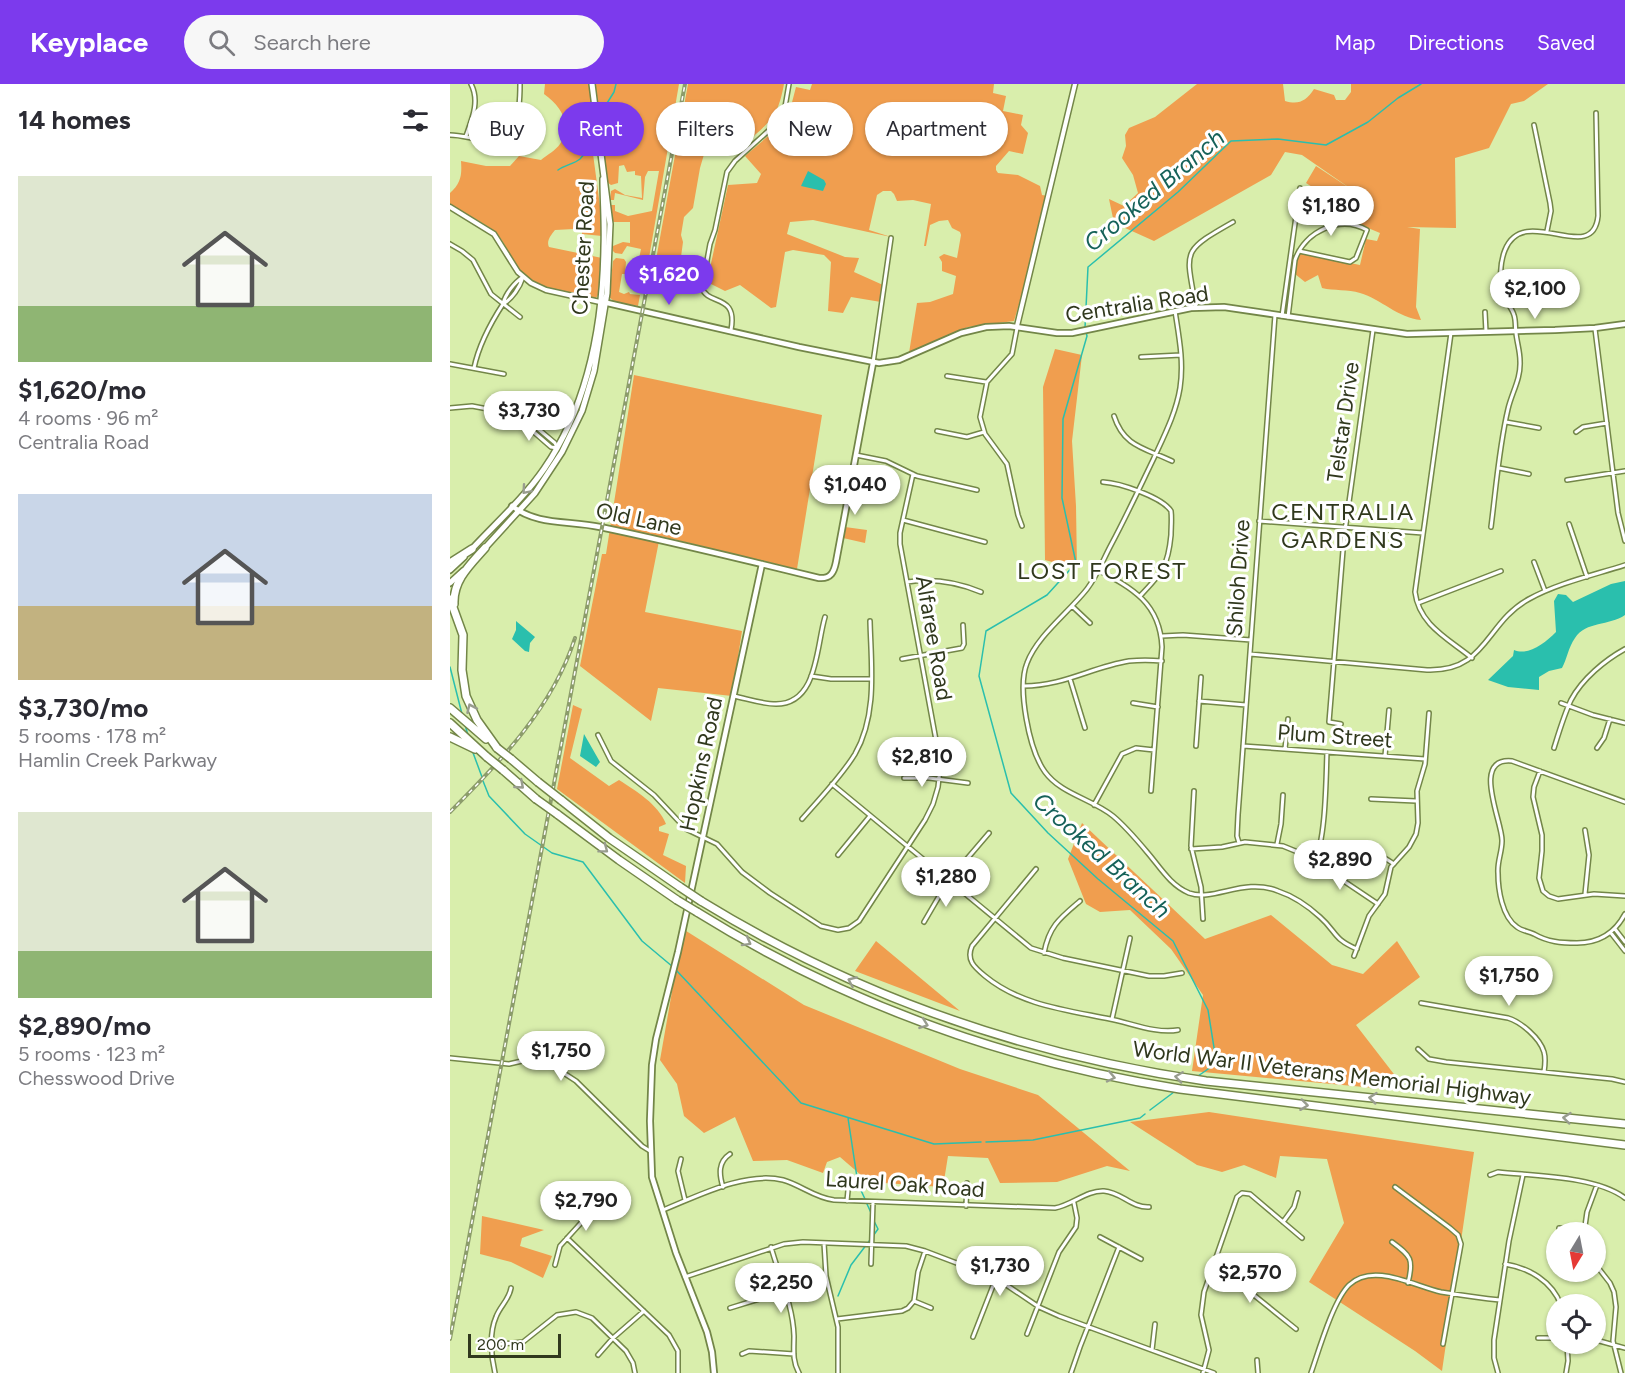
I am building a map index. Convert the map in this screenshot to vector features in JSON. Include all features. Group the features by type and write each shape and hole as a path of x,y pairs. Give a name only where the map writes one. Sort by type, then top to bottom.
{"highway":[{"path":"450,563 472,549"},
{"path":"455,609 454,598 458,582 484,549"},
{"path":"450,599 463,635 462,670 466,696 477,720 497,748"},
{"name":"World War II Veterans Memorial Highway","path":"450,708 538,782 616,843 701,901 777,945 874,990 968,1026 1062,1054 1137,1070 1206,1081 1625,1124"},
{"name":"World War II Veterans Memorial Highway","path":"450,723 536,799 677,900 784,962 874,1004 959,1036 1048,1063 1129,1081 1625,1145"},
{"path":"450,737 484,754"}],"main road":[{"name":"Chester Road","path":"450,583 519,512 544,481 560,450 586,381 603,302 603,168 592,84"},
{"name":"Centralia Road","path":"603,302 873,363 899,360 970,330 1000,326 1057,333 1080,332 1114,323 1196,308 1224,307 1407,334 1595,328 1625,324"},
{"path":"762,564 822,579 832,574 873,363"},
{"name":"Chester Road","path":"450,570 512,506 560,450"},
{"name":"Old Lane","path":"512,506 519,512 540,520 601,527 762,564"},
{"name":"Hopkins Road","path":"714,1373 707,1332 685,1277 652,1177 650,1151 653,1052 674,968 762,564"}],"street":[{"path":"450,135 466,136 476,102 471,84"},
{"path":"519,102 520,84"},
{"path":"731,332 733,321 727,306 720,300 708,296 702,288 710,244 727,172 735,160 776,124 785,106 789,84"},
{"path":"1022,526 1007,464 984,432 980,417 987,382 1012,354 1075,84"},
{"path":"1491,527 1506,422 1520,372 1514,314 1502,290 1501,266 1504,252 1511,239 1519,234 1535,230 1579,238 1588,235 1596,226 1598,216 1596,113"},
{"path":"1534,125 1551,211 1547,231"},
{"path":"1285,316 1300,188"},
{"name":"Centralia Road","path":"450,207 494,234 523,277 535,286 546,291 603,302"},
{"path":"1196,308 1189,268 1190,255 1200,242 1233,222"},
{"path":"1285,316 1294,265 1299,251 1308,238 1332,225 1348,224 1367,230 1356,258 1350,262 1299,251"},
{"path":"873,363 891,238"},
{"path":"451,246 473,260 489,291 520,316"},
{"path":"474,368 482,339 504,304 503,300 517,281 523,277"},
{"path":"1175,311 1181,355 1181,382 1177,402 1138,492 1088,588 1031,654 1024,671 1026,714 1030,734 1042,768 1058,785 1119,822 1174,883 1187,892 1202,895 1247,886 1275,889 1319,916 1338,939 1357,949"},
{"path":"1485,312 1486,332"},
{"name":"Shiloh Drive","path":"1239,843 1236,834 1275,315"},
{"path":"1595,328 1618,513 1625,541"},
{"name":"Telstar Drive","path":"1341,724 1329,722 1334,660 1345,527 1373,330"},
{"path":"1451,333 1416,585 1418,603 1429,624 1472,658"},
{"path":"1141,357 1181,355"},
{"path":"450,364 504,374"},
{"path":"947,376 987,382"},
{"path":"450,408 472,406 519,415 520,420 551,447 560,450"},
{"path":"1113,416 1119,431 1125,438 1172,461"},
{"path":"1506,422 1539,428"},
{"path":"1575,432 1583,427 1607,423"},
{"path":"937,431 961,437 984,432"},
{"path":"855,455 886,462 913,474 976,490"},
{"path":"1499,468 1529,474"},
{"path":"1567,480 1625,471"},
{"name":"Alfaree Road","path":"703,837 717,844 742,872 770,893 816,923 838,930 849,928 859,921 930,813 939,779 938,751 900,538 913,474"},
{"path":"1103,482 1121,485 1138,492 1168,507 1172,514 1166,563 1160,574 1140,596"},
{"path":"903,520 985,542"},
{"path":"1259,521 1423,533"},
{"path":"1569,524 1587,578"},
{"path":"1534,562 1545,591"},
{"path":"1250,654 1434,670 1455,667 1472,658 1510,611 1529,598 1625,565"},
{"path":"1098,570 1126,585 1140,596 1155,615 1162,636 1151,791"},
{"path":"1418,603 1501,571"},
{"path":"907,582 926,579 941,580 981,591"},
{"path":"1072,606 1089,623"},
{"path":"732,696 771,703 788,702 804,691 811,676 825,617"},
{"path":"802,819 854,755 864,732 871,704 870,621"},
{"path":"902,659 962,648 964,644 963,625"},
{"path":"1162,636 1184,635 1251,640"},
{"path":"1554,748 1576,692 1596,670 1625,649"},
{"path":"1024,686 1070,680 1130,661 1162,661"},
{"path":"811,676 831,679 871,679"},
{"path":"1196,746 1201,677"},
{"path":"1070,680 1085,728"},
{"path":"1199,701 1246,705"},
{"path":"1133,703 1158,707"},
{"path":"1561,703 1625,723"},
{"path":"1385,756 1389,711"},
{"path":"1354,956 1366,921 1385,894 1389,873 1416,834 1417,791 1425,759 1429,713"},
{"path":"1285,749 1288,719"},
{"path":"1597,748 1604,738 1610,719"},
{"path":"598,735 611,761 654,795 686,829 703,837"},
{"name":"Plum Street","path":"1243,746 1425,759"},
{"path":"1094,805 1122,754 1132,749 1154,750"},
{"path":"1314,861 1319,850 1321,836 1328,752"},
{"path":"1625,802 1509,760 1500,763 1493,770 1492,801 1502,835 1498,874 1506,914 1517,928 1547,941 1584,943 1595,941 1611,933 1625,914"},
{"path":"1541,771 1533,797 1542,835 1540,884 1546,894 1558,899 1585,894 1625,896"},
{"path":"904,778 968,783"},
{"path":"832,784 1026,945 1044,953 1123,971 1156,976 1182,972"},
{"path":"1194,791 1191,849 1202,895 1203,919"},
{"path":"1276,844 1281,824 1283,795"},
{"path":"1371,799 1416,801"},
{"path":"838,855 870,816"},
{"path":"1585,831 1589,855 1585,894"},
{"path":"924,922 948,881 989,833"},
{"path":"1191,849 1222,847 1239,843 1276,844 1314,861 1378,904"},
{"path":"1366,846 1394,864"},
{"path":"1036,869 971,947 969,957 974,967 999,987 1027,1001 1168,1031 1178,1030"},
{"path":"1044,953 1054,925 1080,901"},
{"path":"1615,929 1625,942"},
{"path":"1611,933 1625,951"},
{"path":"1113,1019 1130,938"},
{"path":"1421,1003 1508,1018 1516,1022 1543,1048 1544,1072"},
{"path":"1418,1049 1432,1060 1625,1082"},
{"path":"450,1058 509,1064 535,1058 542,1059 576,1081 642,1146 650,1151"},
{"path":"723,1187 720,1166 725,1157 730,1154"},
{"path":"681,1159 678,1171 685,1200"},
{"path":"1490,1175 1498,1172 1597,1185 1625,1198"},
{"path":"1498,1373 1493,1352 1505,1264 1523,1175"},
{"name":"Laurel Oak Road","path":"662,1210 723,1187 759,1178 774,1178 789,1182 820,1198 848,1201 1055,1208 1074,1203 1090,1193 1106,1191 1140,1206 1149,1207"},
{"path":"848,1201 849,1180"},
{"path":"966,1206 968,1184"},
{"path":"1586,1222 1597,1185"},
{"path":"1395,1187 1458,1235 1461,1245 1443,1344"},
{"path":"555,1265 560,1245 590,1213 596,1194"},
{"path":"1204,1371 1209,1350 1201,1312 1204,1292 1233,1203 1240,1194 1250,1194 1302,1238"},
{"path":"1283,1222 1294,1208 1298,1194"},
{"path":"871,1264 873,1202"},
{"path":"1027,1334 1059,1252 1076,1227 1074,1203"},
{"path":"1101,1237 1141,1259"},
{"path":"567,1238 669,1335 679,1357 678,1373"},
{"path":"685,1277 771,1247 793,1242 906,1246 996,1278 1038,1306 1087,1327 1214,1373"},
{"path":"1392,1242 1407,1253 1412,1261 1408,1282"},
{"path":"824,1243 826,1276 837,1319 838,1373"},
{"path":"771,1247 792,1318 795,1363 799,1373"},
{"path":"1071,1373 1119,1247"},
{"path":"973,1337 1007,1250"},
{"path":"837,1319 902,1311 908,1308 914,1301 918,1272 925,1251"},
{"path":"1214,1263 1296,1329"},
{"path":"1505,1264 1531,1272 1544,1280 1555,1294"},
{"path":"1311,1373 1336,1306 1351,1283 1365,1277 1390,1277 1452,1293 1500,1300"},
{"path":"1606,1278 1614,1292 1616,1307 1614,1344 1621,1373"},
{"path":"495,1373 492,1345 494,1323 498,1312 509,1297 511,1287"},
{"path":"730,1308 785,1291"},
{"path":"914,1301 931,1308"},
{"path":"598,1355 613,1338 645,1311"},
{"path":"492,1345 523,1342 550,1319 567,1312 576,1312 592,1318 626,1351 633,1363 635,1373"},
{"path":"1152,1350 1155,1324"},
{"path":"1538,1338 1546,1338"},
{"path":"1606,1342 1625,1348"},
{"path":"742,1354 749,1351 794,1354"},
{"path":"1566,1373 1568,1354"},
{"path":"1257,1360 1258,1373"}],"shaded area":[{"path":"545,84 591,84 593,102 558,102 558,108 544,94"},
{"path":"594,84 679,84 676,102 656,102 656,156 667,156 645,281 643,286 635,289 637,271 630,268 637,269 641,249 627,246 622,254 613,251 613,246 623,242 630,243 630,222 612,222 611,205 615,205 615,211 628,216 652,211 659,171 648,171 645,177 643,200 615,193 614,200 610,200 611,191 615,189 625,195 642,198 641,176 635,175 635,171 627,172 624,165 619,166 618,183 611,185 607,182 604,156 644,156 644,102 596,102"},
{"path":"688,84 784,84 779,102 767,102 767,124 755,135 755,102 685,102"},
{"path":"812,84 994,84 993,93 1006,96 1005,102 865,102 865,156 1005,156 996,166 998,173 1018,175 1040,186 1042,195 1048,196 1014,321 968,327 909,353 917,303 930,302 953,294 956,276 942,271 942,262 939,257 944,254 957,258 961,235 952,228 948,220 939,221 930,225 926,246 924,246 931,204 913,200 897,201 891,191 883,191 877,195 869,230 891,235 891,237 813,220 790,222 787,234 845,257 859,258 854,272 883,285 881,302 851,297 843,313 828,311 831,262 824,255 793,250 785,252 776,307 771,308 740,285 725,291 707,282 728,185 757,183 761,174 745,156 755,156 755,147 767,137 767,156 853,156 853,102 792,102 796,87 810,90"},
{"path":"1197,84 1283,84 1285,101 1298,102 1305,99 1314,89 1334,95 1336,100 1345,100 1351,92 1351,84 1548,84 1524,101 1511,104 1489,148 1455,158 1456,228 1407,227 1420,229 1416,307 1421,320 1405,316 1360,293 1322,288 1318,275 1305,282 1295,274 1296,261 1300,253 1360,265 1366,239 1377,241 1380,233 1351,223 1349,216 1339,215 1330,210 1320,192 1306,183 1316,166 1354,191 1302,155 1285,152 1271,175 1154,241 1114,223 1109,199 1124,206 1138,193 1133,175 1122,158 1126,146 1125,135 1129,128 1155,117"},
{"path":"1008,112 1023,115 1021,125 1028,133 1023,154 1009,151"},
{"path":"558,146 558,156 593,156 602,236 582,234 582,231 574,229 555,230 548,243 549,247 602,258 599,294 596,298 565,295 534,283 519,271 504,243 493,230 450,205 450,193 460,178 461,161 486,166 510,166 519,156 541,160"},
{"path":"675,156 704,156 693,208 684,217 681,235 683,242 681,257 691,280 673,286 670,291 651,287"},
{"path":"616,258 624,259 626,262 619,292 640,295 638,306 615,302 609,297 613,261"},
{"path":"1055,349 1082,355 1072,441 1077,569 1045,560 1043,387"},
{"path":"634,375 822,415 797,569 660,536 645,612 742,631 732,696 658,688 651,721 580,666 602,554 606,554"},
{"path":"845,527 867,530 865,543 843,538"},
{"path":"573,705 582,709 570,758 609,786 619,780 658,810 666,824 659,827 659,831 669,834 663,855 686,866 685,883 557,789"},
{"path":"1082,823 1205,939 1271,915 1332,965 1363,974 1397,941 1420,977 1356,1025 1407,1091 1192,1071 1203,995 1171,949 1130,910 1100,912 1086,904 1068,859"},
{"path":"683,929 804,1005 960,1069 1038,1095 1130,1171 1107,1166 1057,1182 1000,1183 988,1158 948,1156 943,1187 869,1182 840,1157 827,1162 823,1173 787,1160 753,1161 735,1117 704,1133 684,1116 677,1084 660,1060"},
{"path":"876,941 960,1011 855,971"},
{"path":"1209,1112 1474,1152 1442,1371 1309,1282 1344,1223 1327,1159 1280,1156 1276,1178 1244,1165 1222,1172 1197,1165 1130,1122"},
{"path":"482,1216 544,1230 522,1238 520,1246 552,1256 543,1278 511,1262 480,1254"}],"water":[{"path":"808,171 824,180 826,184 823,191 801,186"},
{"path":"1625,581 1625,615 1591,626 1580,633 1573,642 1562,668 1549,671 1539,677 1539,690 1508,687 1488,680 1513,656 1514,650 1530,650 1541,645 1556,632 1554,601 1558,594 1566,595 1573,602 1611,584"},
{"path":"516,621 535,637 530,643 529,652 512,639 516,630"},
{"path":"584,734 600,762 596,767 580,756"}],"waterway":[{"path":"608,102 616,84"},
{"name":"Crooked Branch","path":"1085,328 1088,267 1178,192 1231,141 1278,139 1326,145 1368,122 1398,98 1421,84"},
{"path":"558,170 578,161 583,156"},
{"name":"Crooked Branch","path":"1086,332 1087,336 1063,419 1062,498 1076,563 1047,595 986,631 979,676 1011,793 1048,833 1098,879 1173,941 1208,1010 1216,1060 1211,1067 1198,1076"},
{"path":"450,667 462,714"},
{"path":"465,725 468,735"},
{"path":"472,750 482,777"},
{"path":"483,781 489,796 525,834 552,853 583,862 642,941 673,967"},
{"path":"676,970 801,1103 934,1144 981,1142"},
{"path":"1150,1110 1174,1092"},
{"path":"986,1142 1033,1140 1140,1118 1145,1114"},
{"path":"848,1118 858,1184 865,1199"},
{"path":"867,1204 872,1215"},
{"path":"873,1219 878,1229 873,1236"},
{"path":"838,1296 851,1265 870,1240"}],"railway":[{"path":"450,1339 685,84"},
{"path":"450,812 506,753 539,710 553,687 575,638"}],"district":[{"name":"CENTRALIA GARDENS","path":"1343,525"},
{"name":"LOST FOREST","path":"1102,570"}]}
